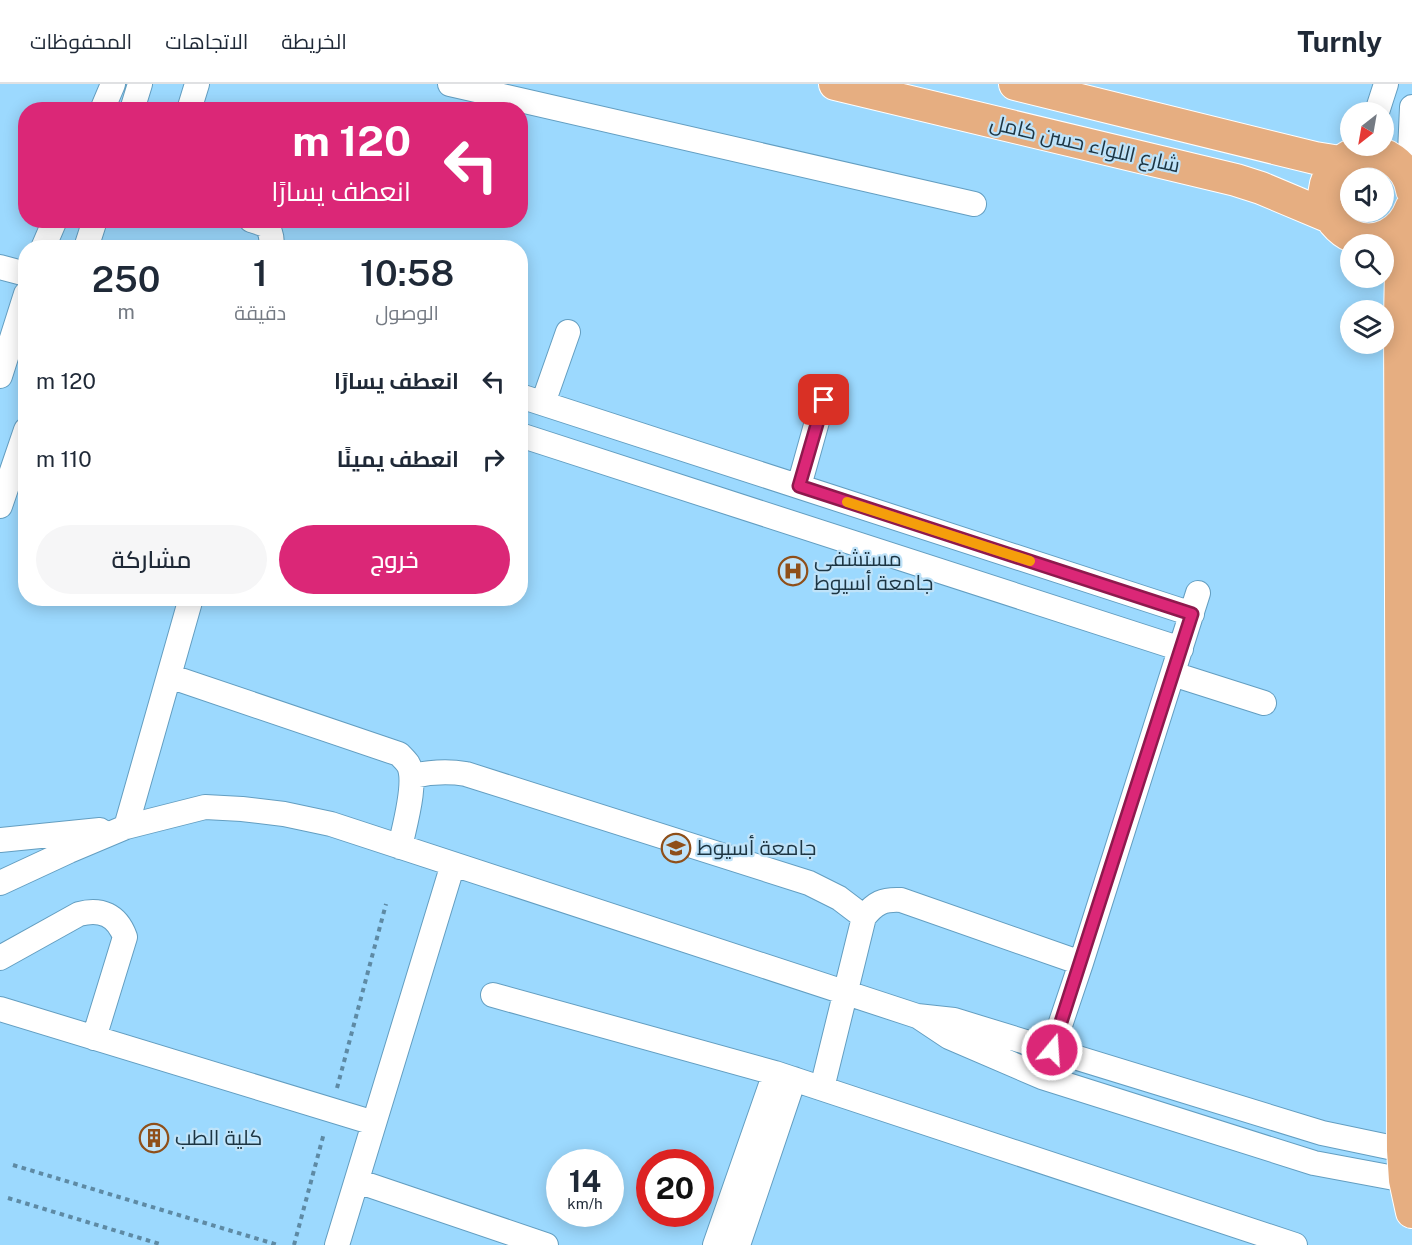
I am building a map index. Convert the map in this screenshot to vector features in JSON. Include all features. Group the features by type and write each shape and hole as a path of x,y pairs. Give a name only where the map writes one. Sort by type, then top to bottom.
{"main road":[{"name":"شارع اللواء حسن كامل","path":"835,84 1236,180 1286,197 1345,232"},
{"name":"شارع اللواء حسن كامل","path":"1015,84 1315,158 1340,155"},
{"path":"1353,156 1328,178 1325,188 1324,198 1345,232 1363,240 1389,235 1400,226 1411,188"},
{"path":"1386,156 1400,165 1411,188 1401,271 1400,319 1408,1165 1412,1212"},
{"path":"1385,288 1400,319"}],"street":[{"path":"105,102 113,84"},
{"path":"134,102 140,84"},
{"path":"191,102 197,84"},
{"path":"450,84 974,204"},
{"path":"1380,102 1386,84"},
{"path":"1411,188 1412,107"},
{"path":"0,267 18,272"},
{"path":"0,376 18,319"},
{"path":"568,332 532,399 799,486 1195,604 1081,963 1042,1077"},
{"path":"799,486 824,400"},
{"path":"528,438 1181,649"},
{"path":"0,506 18,453"},
{"path":"126,827 189,606"},
{"path":"1173,674 1264,703"},
{"path":"169,676 399,754 408,764 413,776 400,847"},
{"path":"413,776 447,771 466,774 809,883 839,898 864,917"},
{"path":"0,883 69,850 126,827 204,807 284,814 331,824 916,1016 954,1020 1322,1134 1408,1165"},
{"path":"0,840 126,827"},
{"path":"338,1245 453,864"},
{"path":"822,1088 864,917 870,908 880,902 901,900 1081,963"},
{"path":"0,957 79,914 89,911 109,916 118,923 125,937 94,1038"},
{"path":"493,995 785,1076 1295,1245"},
{"path":"0,1010 374,1123"},
{"path":"916,1016 949,1037 1042,1077 1314,1163 1408,1165"},
{"path":"716,1245 785,1076"},
{"path":"738,1245 785,1076"},
{"path":"1131,1105 1138,1077"},
{"path":"1269,1149 1278,1120"},
{"path":"357,1181 546,1245"}],"path":[{"path":"294,1245 386,904"},
{"path":"13,1165 278,1245"},
{"path":"8,1198 163,1245"}],"slow traffic":[{"path":"847,502 1030,561"}],"place":[{"name":"مستشفی جامعة أسيوط","path":"793,571"},
{"name":"جامعة أسيوط","path":"676,848"},
{"name":"كلية الطب","path":"154,1138"}],"route":[{"path":"824,400 799,486 1192,614 1052,1050"}]}
